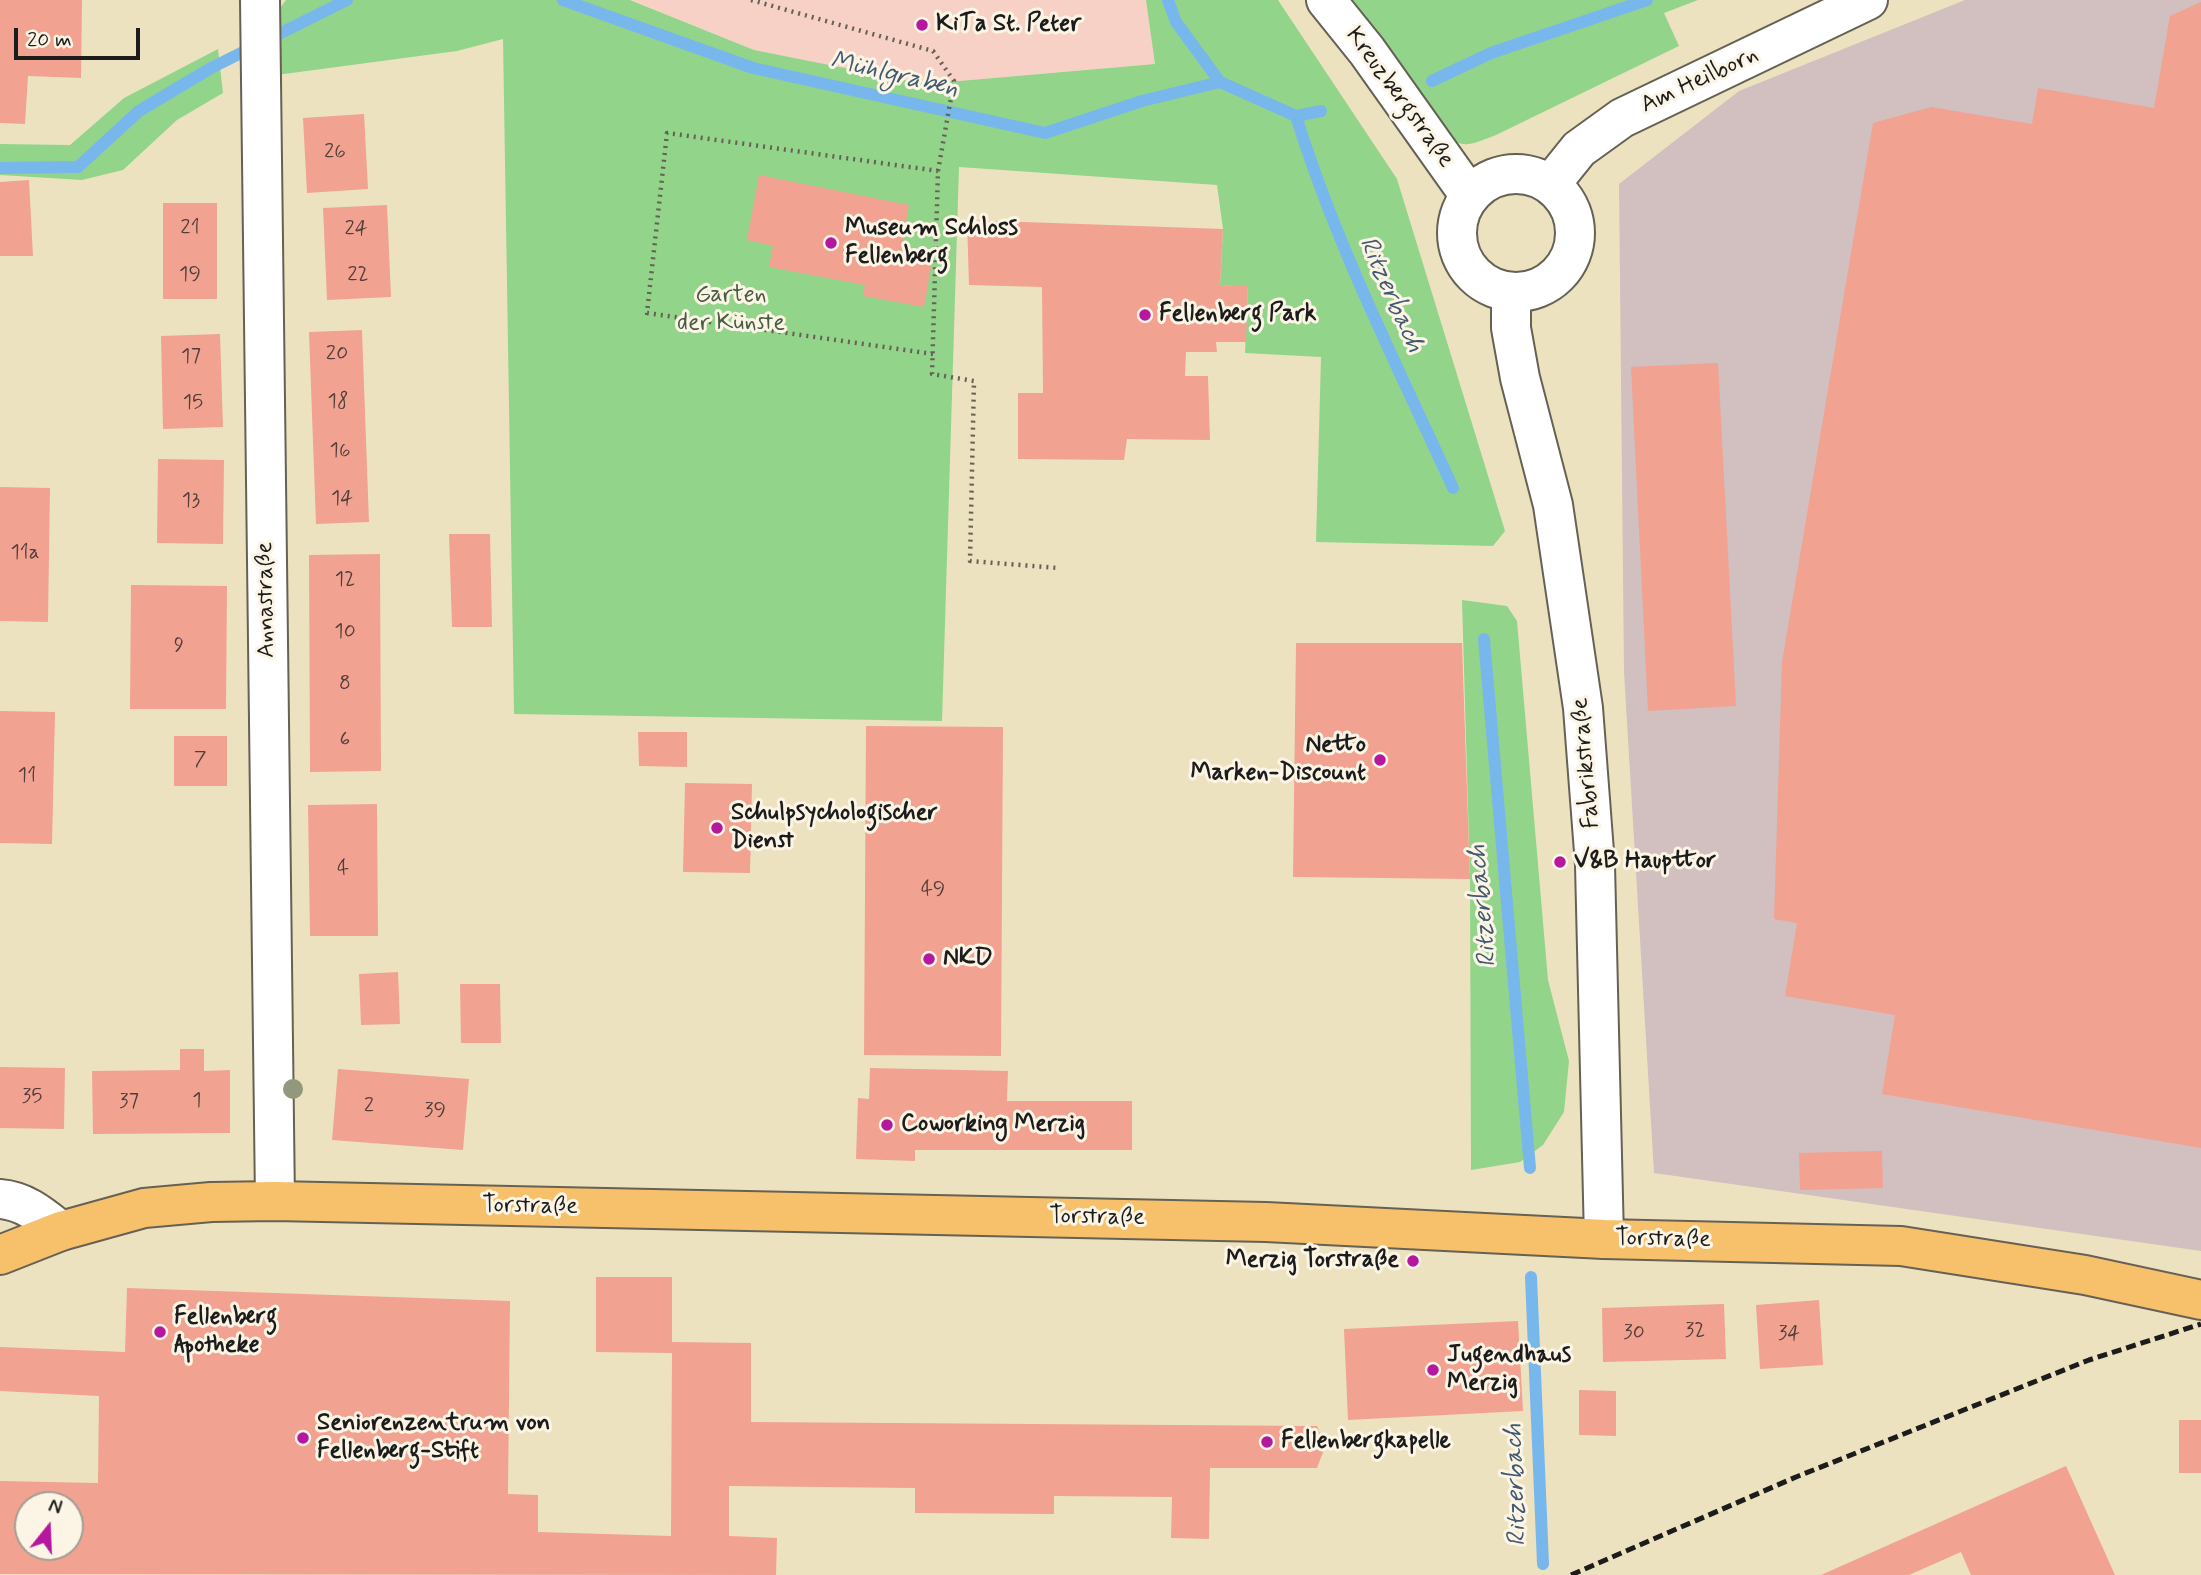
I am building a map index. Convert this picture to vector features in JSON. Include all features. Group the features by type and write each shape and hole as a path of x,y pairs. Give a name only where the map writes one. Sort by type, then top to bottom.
{"main road":[{"name":"Torstraße","path":"0,1255 61,1231 144,1208 275,1200 1266,1222 1604,1239 1901,1246 2085,1275 2201,1300"}],"street":[{"name":"Kreuzbergstraße","path":"1326,0 1367,51 1470,196"},
{"name":"Am Heilborn","path":"1550,185 1580,149 1622,118 1868,0"},
{"name":"Annastraße","path":"260,5 275,1200"},
{"path":"1517,174 1534,177 1550,185 1563,197 1572,213 1575,231 1573,249 1565,265 1553,279 1538,288 1511,293 1483,282 1469,268 1460,252 1457,232 1460,214 1470,196 1483,184 1499,176 1517,174"},
{"name":"Fabrikstraße","path":"1511,293 1511,328 1520,378 1553,505 1583,708 1595,865 1604,1239"},
{"path":"0,1199 12,1200 36,1211 61,1231"}],"path":[{"path":"751,0 933,51 954,81 938,171 932,374 974,381 970,561 1058,568"},
{"path":"933,354 647,313 667,132 938,171"}],"shaded area":[{"name":"KiTa St. Peter","path":"632,0 1146,0 1155,64 925,84 754,50"},
{"path":"1965,0 2201,0 2201,1251 1654,1173 1624,672 1619,184 1739,91"}],"green space":[{"name":"Garten der Künste","path":"286,0 630,0 754,50 925,84 1155,64 1146,0 1278,0 1397,179 1505,531 1493,546 1316,542 1321,357 1245,353 1248,287 1220,285 1223,229 1217,185 959,167 942,721 514,714 503,39 457,51 269,76 265,28"},
{"path":"1351,0 1698,0 1664,13 1679,46 1496,135 1462,144 1440,133"},
{"path":"218,49 223,93 177,120 123,170 82,180 0,175 0,144 70,145 124,98"},
{"path":"1462,600 1507,606 1517,621 1548,980 1569,1061 1564,1112 1543,1145 1520,1162 1471,1170 1470,879"}],"building":[{"path":"0,0 82,0 81,78 28,76 25,124 0,123"},
{"path":"2201,2 2201,1148 1882,1094 1895,1015 1785,996 1797,923 1774,919 1782,662 1873,123 1931,107 2032,124 2038,88 2154,108 2170,16"},
{"path":"364,114 368,189 307,193 303,118"},
{"name":"Museum Schloss Fellenberg","path":"759,175 909,205 901,250 933,256 924,307 863,296 865,285 769,267 773,246 747,240"},
{"path":"29,180 33,256 0,256 0,182"},
{"path":"163,203 217,203 217,299 163,299"},
{"path":"387,205 391,297 327,300 323,208"},
{"name":"Fellenberg Park","path":"967,220 1223,229 1220,285 1248,286 1246,342 1216,342 1217,352 1186,352 1185,376 1208,376 1210,440 1127,439 1124,460 1018,459 1018,393 1043,393 1042,287 969,285"},
{"path":"362,330 369,522 316,524 309,332"},
{"path":"220,334 223,427 163,429 161,336"},
{"path":"1718,363 1736,706 1648,711 1631,367"},
{"path":"158,459 224,460 223,544 157,543"},
{"path":"0,487 50,488 48,622 0,621"},
{"path":"449,534 490,534 492,627 452,627"},
{"path":"380,554 381,771 310,772 309,555"},
{"path":"131,585 227,586 226,709 130,709"},
{"name":"Netto Marken-Discount","path":"1296,643 1462,643 1470,879 1293,877"},
{"path":"0,711 55,712 52,844 0,843"},
{"path":"866,726 1003,727 1001,1056 864,1055"},
{"path":"638,732 687,732 687,767 639,766"},
{"path":"174,736 227,736 227,786 174,786"},
{"name":"Schulpsychologischer Dienst","path":"685,783 752,784 750,873 683,872"},
{"path":"377,804 378,936 310,936 308,805"},
{"path":"398,972 400,1024 361,1025 359,974"},
{"path":"460,984 500,984 501,1043 461,1043"},
{"path":"180,1049 204,1049 204,1071 230,1070 230,1133 93,1134 92,1071 180,1070"},
{"path":"0,1067 65,1068 64,1129 0,1128"},
{"path":"870,1068 1008,1071 1007,1101 1132,1101 1132,1150 915,1150 915,1161 856,1159 858,1098 869,1099"},
{"path":"338,1069 469,1079 463,1150 332,1140"},
{"path":"1882,1151 1883,1188 1800,1190 1799,1153"},
{"name":"Seniorenzentrum von Fellenberg-Stift","path":"596,1277 672,1277 672,1342 751,1343 751,1422 1317,1426 1325,1447 1317,1468 1210,1468 1209,1539 1171,1538 1172,1497 1054,1496 1054,1514 915,1513 915,1488 729,1486 729,1536 777,1538 776,1575 0,1574 0,1481 98,1483 99,1396 0,1391 0,1347 125,1352 127,1288 510,1301 508,1494 538,1495 538,1532 671,1536 672,1353 596,1352"},
{"path":"1819,1300 1823,1365 1760,1369 1756,1305"},
{"path":"1724,1304 1726,1359 1603,1362 1602,1308"},
{"name":"Jugendhaus Merzig","path":"1518,1321 1523,1411 1348,1420 1344,1329"},
{"path":"1579,1390 1616,1391 1616,1436 1579,1435"},
{"path":"2179,1420 2201,1420 2201,1473 2179,1473"},
{"path":"2066,1466 2115,1575 1971,1575 1961,1552 1909,1575 1821,1575"}],"waterway":[{"name":"Mühlgraben","path":"0,168 78,167 139,111 211,68 347,0"},
{"name":"Mühlgraben","path":"563,0 753,68 1045,133 1142,101 1220,82"},
{"path":"1168,0 1176,22 1220,82 1296,116 1321,111"},
{"path":"1432,81 1491,53 1647,0"},
{"name":"Ritzerbach","path":"1296,116 1348,258 1453,488"},
{"name":"Ritzerbach","path":"1484,639 1530,1168"},
{"name":"Ritzerbach","path":"1531,1277 1543,1564"}],"railway":[{"path":"1571,1575 1796,1477 2089,1360 2201,1324"}],"place":[{"name":"KiTa St. Peter","path":"922,25"},
{"name":"Museum Schloss Fellenberg","path":"831,243"},
{"name":"Fellenberg Park","path":"1145,315"},
{"name":"Netto Marken-Discount","path":"1380,760"},
{"name":"Schulpsychologischer Dienst","path":"717,828"},
{"name":"V&B Haupttor","path":"1560,862"},
{"name":"NKD","path":"929,959"},
{"name":"Coworking Merzig","path":"887,1125"},
{"name":"Merzig Torstraße","path":"1413,1261"},
{"name":"Fellenberg Apotheke","path":"160,1332"},
{"name":"Jugendhaus Merzig","path":"1433,1370"},
{"name":"Seniorenzentrum von Fellenberg-Stift","path":"303,1438"},
{"name":"Fellenbergkapelle","path":"1267,1442"}]}
